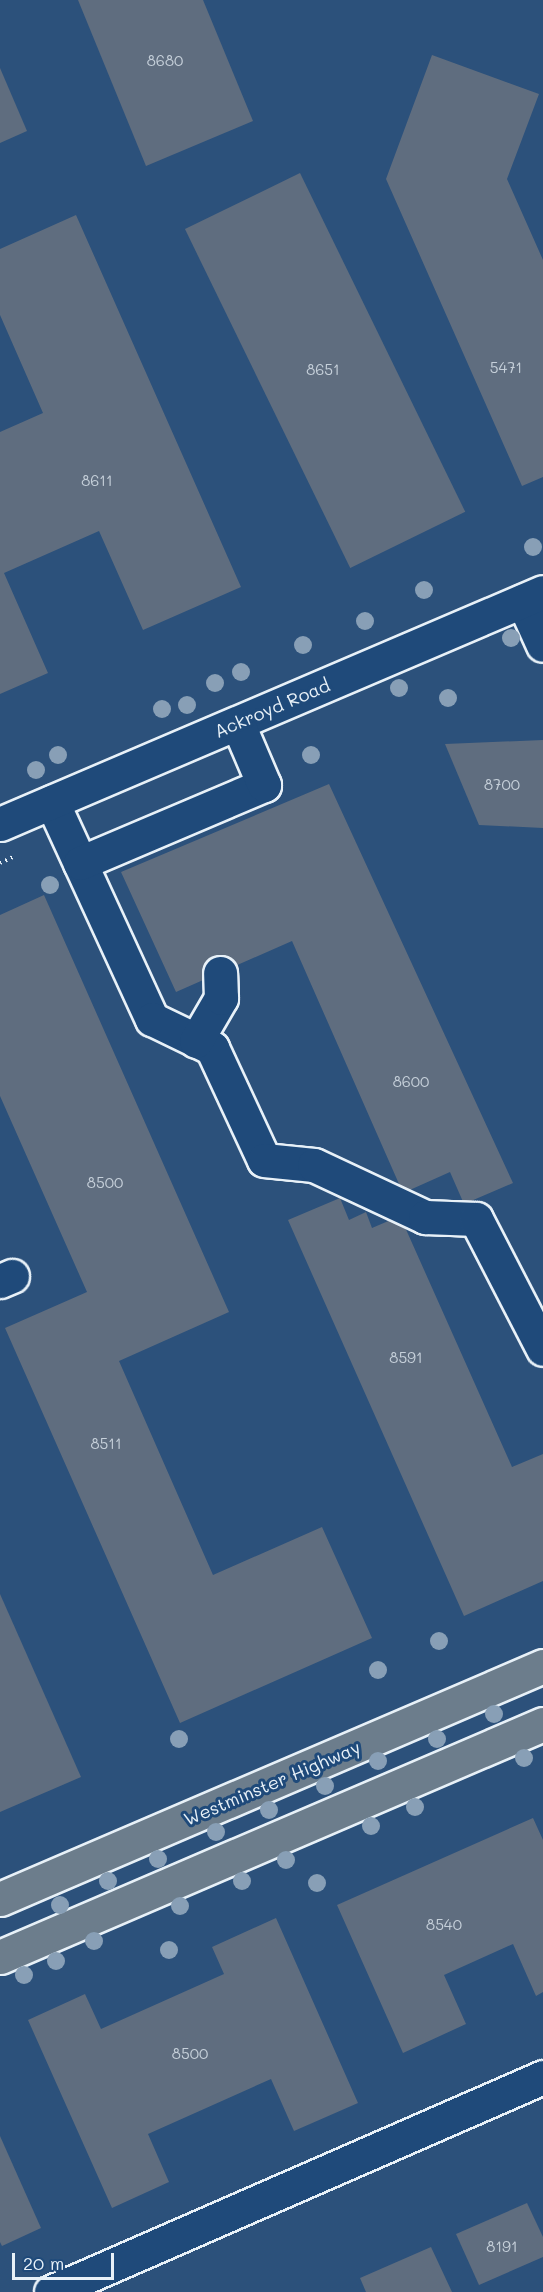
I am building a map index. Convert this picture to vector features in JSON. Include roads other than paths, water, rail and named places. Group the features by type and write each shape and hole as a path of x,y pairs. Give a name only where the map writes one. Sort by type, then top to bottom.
{"main road":[{"name":"Westminster Highway","path":"0,1899 543,1666"},
{"path":"0,1957 543,1724"}],"street":[{"path":"533,596 543,645"},
{"name":"Ackroyd Road","path":"0,824 533,596"},
{"path":"80,863 268,797 238,724"},
{"path":"52,802 152,1019 212,1048 264,1160 314,1165 425,1217 476,1219 543,1349"},
{"path":"196,1041 221,998 220,973"},
{"path":"51,2292 543,2077"}]}
